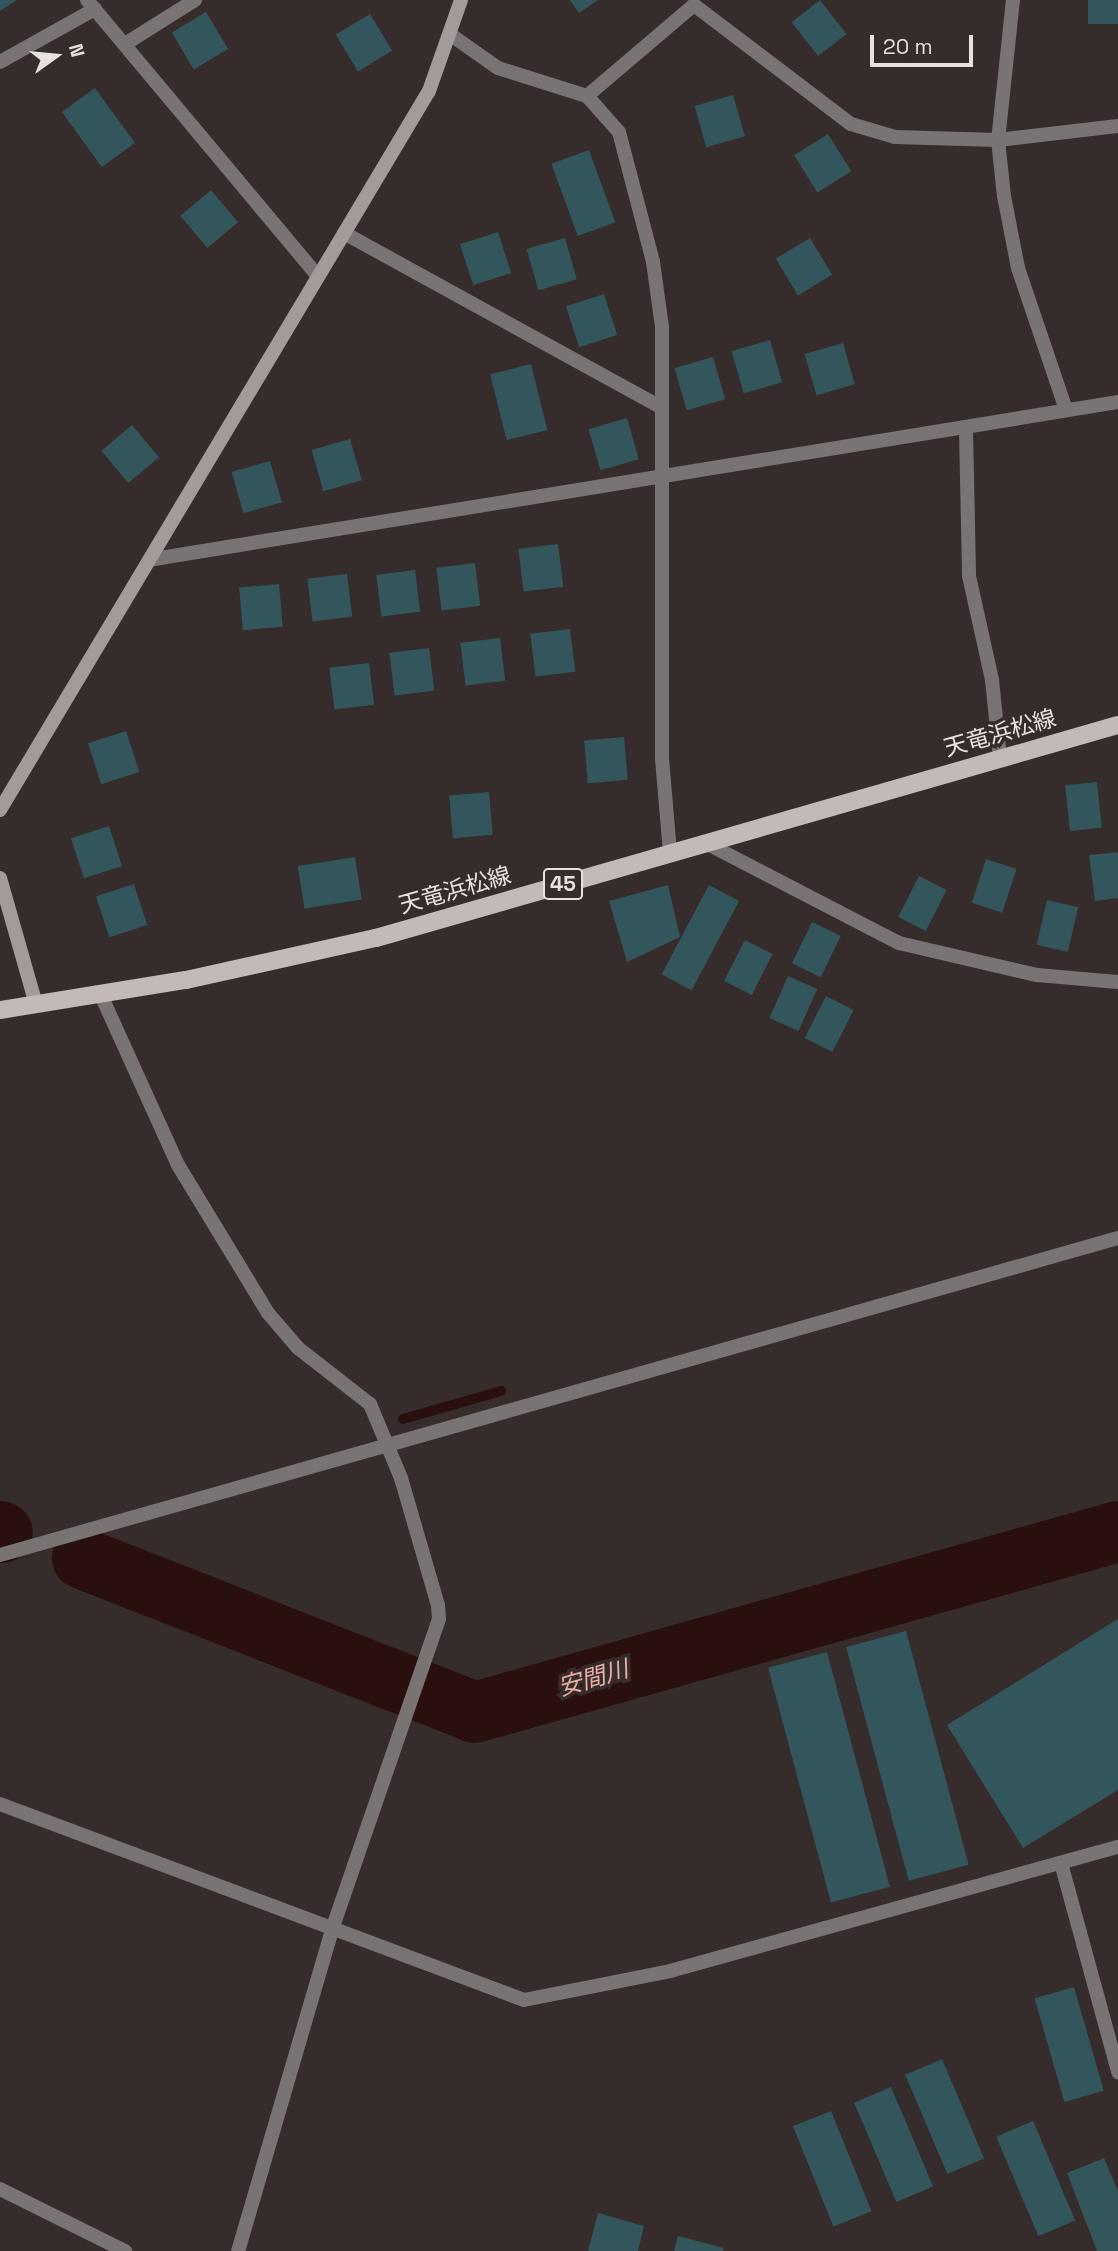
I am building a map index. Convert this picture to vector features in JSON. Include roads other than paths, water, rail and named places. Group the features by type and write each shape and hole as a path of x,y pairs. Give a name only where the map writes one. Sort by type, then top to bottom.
{"main road":[{"name":"天竜浜松線","path":"0,1010 100,993 376,938 1118,725"}],"street":[{"path":"125,44 195,0"},
{"path":"0,810 154,559 429,91 451,35 461,0"},
{"path":"1013,0 998,140 1014,253 1066,411"},
{"path":"0,62 91,5 318,276"},
{"path":"587,96 694,5 851,124 895,137 998,140 1118,126"},
{"path":"451,35 498,68 587,96 619,132 653,262 662,327 661,481 670,853"},
{"path":"344,233 660,407"},
{"path":"154,559 661,481 1118,402"},
{"path":"966,430 969,576 992,680 1000,758"},
{"path":"704,842 899,943 1037,975 1118,982"},
{"path":"0,877 36,1004"},
{"path":"100,993 178,1165 247,1281 299,1348 370,1404 388,1444 439,1605 419,1679 332,1930 238,2251"},
{"path":"0,1555 1118,1238"},
{"path":"0,1804 524,2000 554,1998 1118,1847"},
{"path":"1061,1863 1118,2072"},
{"path":"0,2189 125,2251"}],"waterway":[{"path":"403,1419 501,1391"},
{"name":"安間川","path":"82,1558 474,1712 1118,1531"}]}
